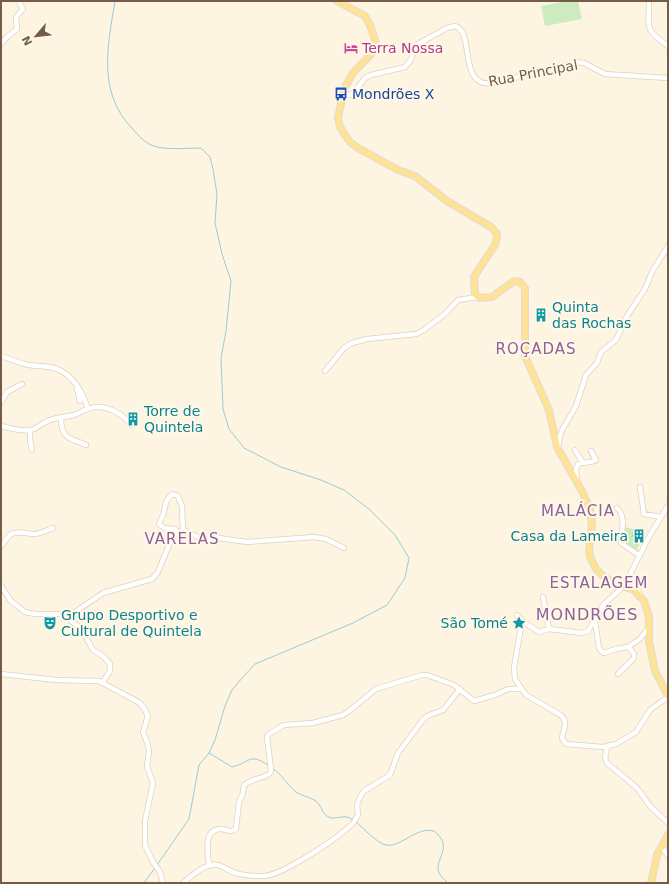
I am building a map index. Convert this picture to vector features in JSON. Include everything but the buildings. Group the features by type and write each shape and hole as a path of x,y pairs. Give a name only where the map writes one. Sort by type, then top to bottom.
{"main road":[{"path":"337,1 366,18 376,43 374,51 351,75 346,85 338,120 345,135 353,144 398,170 413,175 447,201 490,226 495,231 497,237 496,242 474,278 474,291 477,297 481,299 492,297 514,281 520,282 524,286 526,294 525,354 549,410 558,448 586,499 591,514 592,528 589,551 590,558 596,569 604,577 612,582 635,591 644,601 649,614 649,643 655,671 668,696"},
{"path":"651,883 657,855 668,835"}],"street":[{"path":"1,44 7,37 18,29 16,17 23,9 18,1"},
{"path":"649,1 649,28 655,37 668,46"},
{"name":"Rua Principal","path":"343,94 348,96 353,94 360,82 368,76 405,67 410,61 418,44 447,28 455,26 460,28 463,35 472,72 477,78 486,83 577,62 584,63 605,74 668,78"},
{"path":"558,448 561,432 576,406 586,375 597,363 601,352 616,340 626,318 645,289 652,270 668,246"},
{"path":"325,371 350,344 367,339 416,334 424,330 447,312 458,300 477,297"},
{"path":"1,356 25,364 52,368 64,374 69,377 78,390 80,401"},
{"path":"64,374 73,380 79,387 88,409"},
{"path":"1,402 7,392 22,384"},
{"path":"1,426 30,430 48,420 77,414 88,409 103,408 114,411 125,418 131,425"},
{"path":"61,418 63,433 86,445"},
{"path":"30,430 32,450"},
{"path":"575,450 583,463"},
{"path":"577,466 579,464 596,461 591,451"},
{"path":"577,482 578,455"},
{"path":"640,487 644,514 661,517"},
{"path":"177,532 175,529 164,528 159,524 166,502 173,494 178,496 182,504 183,531"},
{"path":"517,615 522,621 539,632 549,629 584,633 589,630 605,603 624,586 651,533 668,506"},
{"path":"617,508 621,513 623,520 621,543 640,556"},
{"path":"1,546 9,535 13,533 19,532 34,534 52,528"},
{"path":"1,586 11,601 25,612 62,615 75,612 104,593 152,579 158,572 169,543 177,532 183,531 202,539 223,538 247,542 305,537 318,538 330,541 344,548"},
{"path":"630,575 644,601"},
{"path":"543,597 549,629"},
{"path":"62,615 81,628 93,650 109,662 111,668 102,683"},
{"path":"595,620 599,648 601,652 606,653 616,649 629,647 640,639 650,626"},
{"path":"522,621 513,673 521,688 528,696 559,714 563,718 566,725 562,738 565,743 570,745 607,747 620,742 637,731 650,710 668,696"},
{"path":"618,674 634,659 634,654 629,647"},
{"path":"1,674 58,680 91,680 102,683 140,703 147,712 147,719 143,732 149,753 147,765 153,785 145,820 145,844 159,871 163,883"},
{"path":"209,865 207,844 209,836 218,830 232,831 236,829 239,802 244,785 253,779 269,774 271,767 267,737 283,725 313,722 340,716 348,712 376,689 420,675 427,675 450,684 460,689 475,701 508,689 521,688"},
{"path":"183,883 209,865 217,864 242,875 271,875 312,854 355,821 358,814 356,805 363,792 390,775 398,754 422,720 443,710 460,689"},
{"path":"607,747 606,759 608,764 637,788 648,805 668,822"},
{"path":"661,846 668,856"}],"green space":[{"path":"568,1 578,1 582,19 545,26 541,6"},
{"path":"624,527 637,530 634,537 639,539 638,542 640,543 636,552 622,543"}],"waterway":[{"path":"115,1 108,50 108,67 109,83 113,98 120,113 137,134 149,144 160,148 201,148 210,157 217,194 215,223 222,254 231,281 226,331 221,358 223,409 229,429 244,448 281,467 321,480 344,490 369,509 395,535 409,558 405,578 387,605 353,623 255,664 232,690 225,706 215,740 209,753 199,765 189,819 157,865"},
{"path":"209,753 232,767 253,759 268,765"},
{"path":"272,768 279,773 296,792 316,801 324,813 330,818 346,817 353,820"},
{"path":"356,822 374,838 386,845 397,843 421,832 428,830 434,831 443,843 438,868 439,873 448,883"},
{"path":"144,883 155,868"}],"place":[{"name":"Terra Nossa","path":"351,48"},
{"name":"Mondrões X","path":"341,94"},
{"name":"Quinta das Rochas","path":"541,315"},
{"name":"Torre de Quintela","path":"133,419"},
{"name":"Casa da Lameira","path":"639,536"},
{"name":"Grupo Desportivo e Cultural de Quintela","path":"50,623"},
{"name":"São Tomé","path":"519,623"}],"district":[{"name":"ROÇADAS","path":"536,349"},
{"name":"MALÁCIA","path":"578,511"},
{"name":"VARELAS","path":"182,539"},
{"name":"ESTALAGEM","path":"599,583"},
{"name":"MONDRÕES","path":"587,614"}]}
